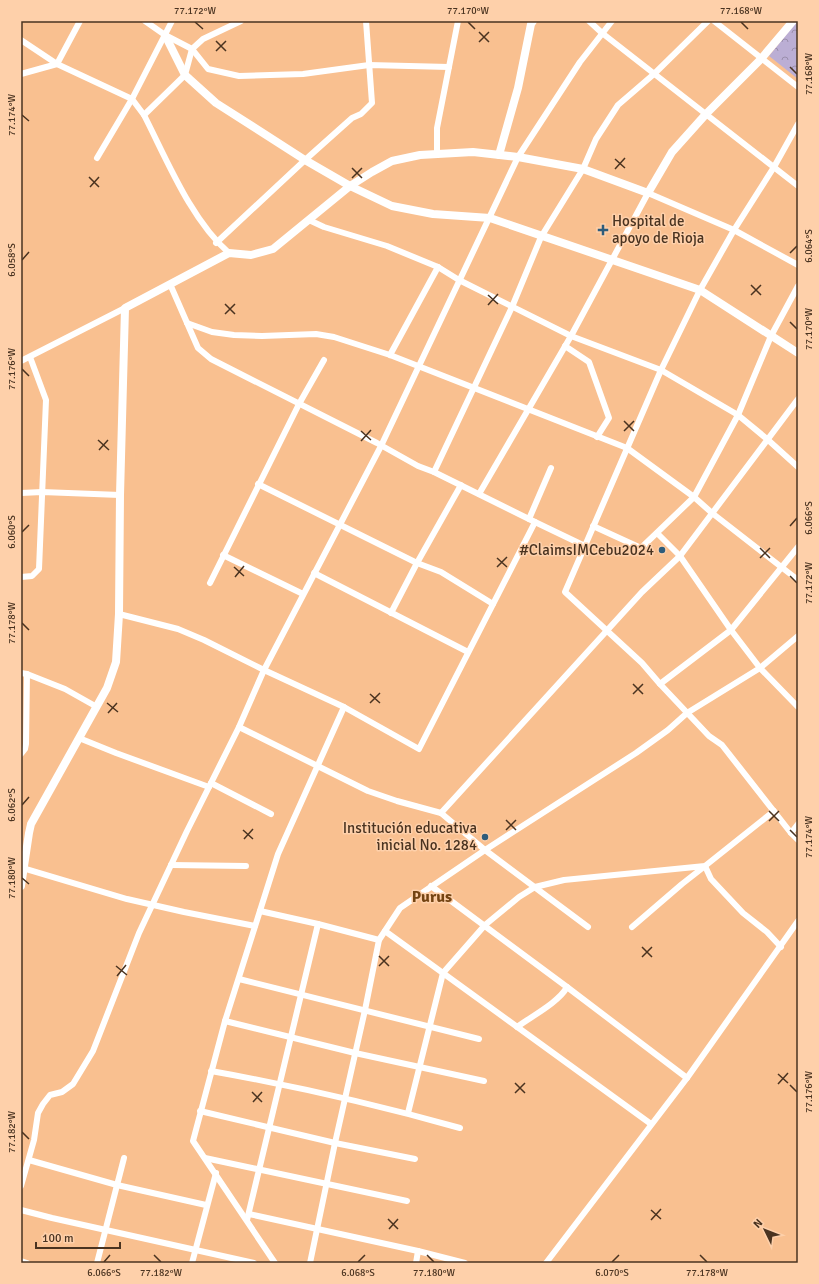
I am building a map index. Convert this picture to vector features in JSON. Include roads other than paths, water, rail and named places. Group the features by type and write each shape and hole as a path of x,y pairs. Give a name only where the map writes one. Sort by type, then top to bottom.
{"street":[{"path":"21,74 57,64 80,21"},
{"path":"145,21 165,35 192,49 208,69 239,76 303,74 369,65 449,67"},
{"path":"97,158 132,99 172,21"},
{"path":"144,115 184,74 192,49 203,39 241,21"},
{"path":"216,242 352,118 361,114 372,103 366,21"},
{"path":"437,154 437,128 458,21"},
{"path":"499,155 518,88 531,24 533,21"},
{"path":"589,21 602,33 798,186"},
{"path":"21,1186 34,1140 38,1114 50,1094 62,1092 73,1084 83,1069 140,933 171,865 239,727 264,670 381,446 518,156 580,62 612,21"},
{"path":"434,472 512,307 541,237 583,169 596,139 618,105 654,74 708,21"},
{"path":"714,21 760,59 798,87"},
{"path":"479,494 571,336 648,193 672,152 706,114 760,59 793,21"},
{"path":"165,35 184,74 216,103 305,160 350,186 392,206 433,214 490,218 541,237 700,290 798,353"},
{"path":"21,40 57,64 132,99 144,115 191,207 216,242 229,254"},
{"path":"798,124 774,167 734,230 700,290 661,370 565,592 642,663 709,736 722,745 798,840"},
{"path":"21,361 229,254 251,255 273,249 350,186 392,161 420,155 473,152 518,156 583,169 648,193 734,230 798,265"},
{"path":"309,220 324,228 387,246 438,266 459,280 571,336 661,370 738,415 798,467"},
{"path":"390,356 438,266"},
{"path":"170,284 198,348 211,359 418,466 434,472 585,546"},
{"path":"593,526 641,548 694,497 738,415 771,336 798,286"},
{"path":"21,886 31,824 97,707 112,676 116,662 119,614 120,495 125,308"},
{"path":"187,323 212,332 234,335 262,336 316,334 334,337 418,366 474,390 627,448 694,497 712,513 798,580"},
{"path":"564,346 589,362 609,418 597,437"},
{"path":"21,578 32,576 39,569 46,400 30,357"},
{"path":"210,583 258,484 299,404 324,360"},
{"path":"441,813 642,592 680,556 798,399"},
{"path":"119,614 178,629 220,646 264,670 344,707 418,749 493,604 532,520 551,468"},
{"path":"258,484 417,563 441,572 493,604"},
{"path":"392,613 417,563 461,485"},
{"path":"21,492 120,495"},
{"path":"657,533 680,556 730,630 760,668 798,707"},
{"path":"660,684 730,630 798,547"},
{"path":"224,555 303,594"},
{"path":"314,573 468,652"},
{"path":"310,1263 379,940 400,908 484,850 636,753 668,730 687,713 760,668 798,636"},
{"path":"21,754 25,749 26,744 24,673 65,689 97,707"},
{"path":"275,1263 248,1217 193,1141 225,1021 278,854 344,707"},
{"path":"239,727 368,791 397,801 441,813 484,850 588,927"},
{"path":"79,738 116,753 210,785 271,814"},
{"path":"632,927 682,884 774,811"},
{"path":"791,833 798,824"},
{"path":"171,865 246,866"},
{"path":"408,1113 443,973 485,926 519,897 535,888 564,880 705,866"},
{"path":"705,866 711,880 743,913 767,932 781,947"},
{"path":"23,868 127,899 255,926"},
{"path":"431,886 687,1078"},
{"path":"260,911 379,940"},
{"path":"546,1263 687,1078 798,921"},
{"path":"248,1217 318,924"},
{"path":"385,932 651,1124"},
{"path":"239,979 479,1039"},
{"path":"518,1027 565,992 567,987"},
{"path":"225,1021 354,1053 484,1081"},
{"path":"211,1071 345,1098 408,1113 460,1128"},
{"path":"200,1111 335,1143 415,1159"},
{"path":"97,1263 124,1158"},
{"path":"205,1158 407,1201"},
{"path":"29,1160 117,1185 206,1205"},
{"path":"192,1263 206,1205 216,1173"},
{"path":"21,1210 254,1263"},
{"path":"248,1217 317,1229 465,1263"},
{"path":"416,1263 418,1251"},
{"path":"21,1261 27,1263"}],"place":[{"name":"Hospital de apoyo de Rioja","path":"603,230"},
{"name":"#ClaimsIMCebu2024","path":"662,550"},
{"name":"Institución educativa inicial No. 1284","path":"485,837"}],"district":[{"name":"Purus","path":"432,897"}]}
